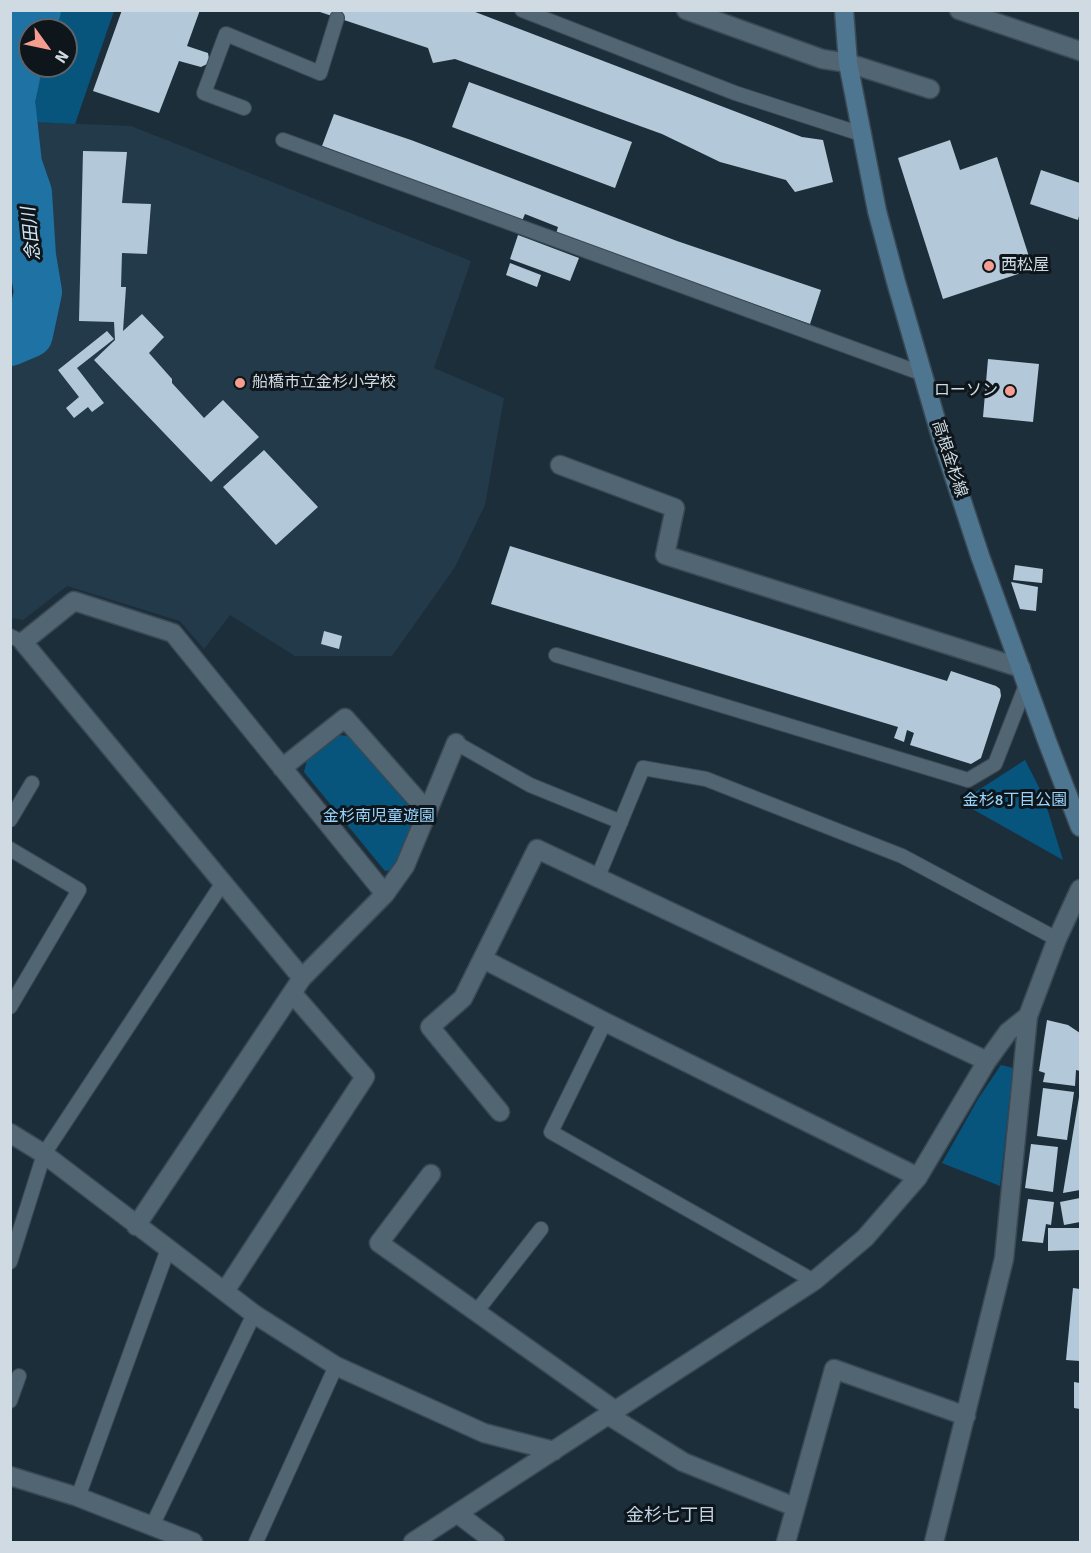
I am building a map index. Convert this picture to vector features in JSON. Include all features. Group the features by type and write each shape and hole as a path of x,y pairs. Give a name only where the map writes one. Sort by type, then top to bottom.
{"street":[{"path":"686,10 822,59 848,63 930,89"},
{"name":"高根金杉線","path":"844,10 848,63 877,211 941,437 980,556 1080,827"},
{"path":"959,10 1080,51"},
{"path":"560,465 675,508 665,555 1024,676"},
{"path":"225,1291 365,1077 222,884 17,639 74,601 173,633 385,894"},
{"path":"282,768 345,718 428,812"},
{"path":"136,1226 297,986 385,894 405,866 456,743"},
{"path":"500,1112 429,1028 463,998 537,849 987,1061"},
{"path":"934,1542 1004,1259 1028,1016 1057,939 1080,889"},
{"path":"483,959 918,1177"},
{"path":"413,1542 814,1281 864,1238 918,1177 987,1061 1008,1032 1028,1016"},
{"path":"10,1133 45,1154 136,1226 254,1314 336,1366 484,1433 554,1451"},
{"path":"431,1174 379,1244 683,1462 795,1507"},
{"path":"786,1542 834,1369 966,1416"},
{"path":"10,1476 78,1497 193,1542"},
{"path":"458,1514 495,1542"}],"lane":[{"path":"522,10 735,93 861,134"},
{"path":"244,108 204,93 226,34 320,73 337,18"},
{"path":"283,140 923,374"},
{"path":"556,655 968,780 995,764 1024,676"},
{"path":"456,743 530,785 621,822"},
{"path":"597,879 643,768 706,779 902,856 1057,939"},
{"path":"10,820 32,783"},
{"path":"10,849 79,890 10,1007"},
{"path":"10,1262 45,1154 222,884"},
{"path":"605,1022 551,1132 814,1281"},
{"path":"476,1312 541,1229"},
{"path":"78,1497 168,1249"},
{"path":"152,1526 254,1314"},
{"path":"256,1542 336,1366"},
{"path":"10,1401 19,1376"}],"shaded area":[{"name":"船橋市立金杉小学校","path":"33,122 131,126 471,261 434,368 504,398 485,505 455,567 392,656 295,656 230,615 204,649 180,621 67,586 23,620 11,618 11,357 30,350 45,290 50,203"}],"green space":[{"path":"54,11 114,11 75,124 33,122 38,78 78,78 78,18 52,18"},
{"name":"金杉南児童遊園","path":"337,735 349,736 413,811 413,822 397,869 385,871 304,772 307,760"},
{"name":"金杉8丁目公園","path":"1025,760 1043,795 1063,860 960,802"},
{"path":"1001,1065 1013,1068 1000,1186 942,1163 978,1099"}],"building":[{"path":"122,10 200,10 187,46 208,53 209,59 207,64 201,67 179,61 159,113 93,91"},
{"path":"314,10 470,10 802,137 823,140 833,182 795,192 786,180 720,162 662,134 455,59 433,63 428,48"},
{"path":"469,82 632,142 615,188 452,127"},
{"path":"334,114 411,140 677,241 821,290 810,324 556,234 558,227 525,214 522,221 322,146"},
{"path":"950,140 960,170 997,157 1033,269 943,299 898,158"},
{"path":"83,151 127,152 122,203 151,204 147,254 122,253 121,287 126,287 123,331 142,314 164,337 149,353 172,379 172,383 204,418 223,400 259,437 211,482 94,360 115,340 114,322 79,321"},
{"path":"1041,170 1080,183 1078,220 1030,204"},
{"path":"518,235 579,258 570,281 510,259"},
{"path":"510,263 541,275 537,287 506,275"},
{"path":"107,331 114,339 77,368 104,403 92,412 88,407 74,418 66,408 79,397 58,370"},
{"path":"988,359 1039,364 1033,422 983,417"},
{"path":"264,450 318,507 276,545 223,487"},
{"path":"510,546 947,681 951,671 996,686 1000,689 1001,696 981,758 971,764 910,745 914,733 907,730 904,742 894,738 898,727 491,604"},
{"path":"1015,565 1043,569 1042,583 1013,580"},
{"path":"1011,582 1038,587 1036,611 1020,609"},
{"path":"324,631 342,636 339,649 321,644"},
{"path":"1047,1020 1068,1025 1080,1033 1080,1071 1076,1070 1075,1086 1043,1082 1045,1073 1039,1071"},
{"path":"1043,1088 1074,1092 1067,1140 1037,1136"},
{"path":"1079,1097 1080,1190 1063,1193"},
{"path":"1031,1144 1058,1147 1053,1192 1025,1188"},
{"path":"1080,1198 1080,1222 1064,1225 1060,1202"},
{"path":"1028,1199 1054,1202 1051,1225 1046,1224 1043,1243 1022,1241"},
{"path":"1048,1228 1080,1228 1080,1250 1048,1251"},
{"path":"1073,1288 1080,1289 1080,1361 1066,1360"},
{"path":"1074,1382 1080,1383 1080,1409 1074,1408"}],"waterway":[{"name":"念田川","path":"10,342 29,334 38,292 32,256 28,193 18,164 11,101 21,51 37,10"}],"place":[{"name":"西松屋","path":"989,266"},
{"name":"船橋市立金杉小学校","path":"240,383"},
{"name":"ローソン","path":"1010,391"}],"district":[{"name":"金杉七丁目","path":"671,1516"}]}
